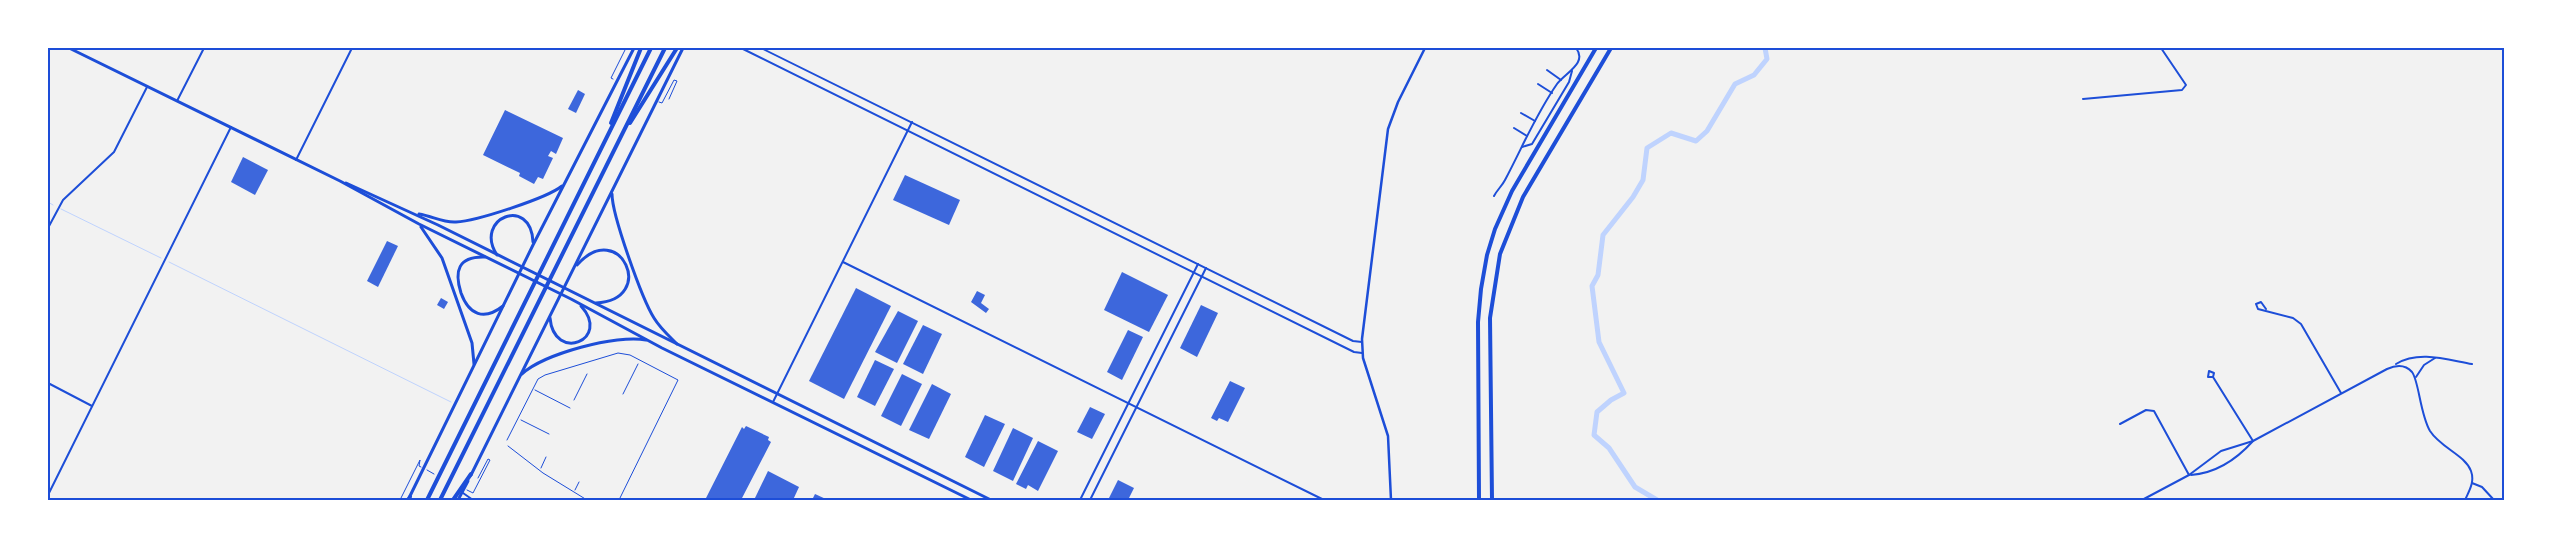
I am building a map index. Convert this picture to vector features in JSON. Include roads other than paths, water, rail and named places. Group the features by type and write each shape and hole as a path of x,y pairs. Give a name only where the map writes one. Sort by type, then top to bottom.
{"highway":[{"path":"604,144 641,48"},
{"path":"427,500 651,48"},
{"path":"440,500 665,48"},
{"path":"619,139 677,48"},
{"path":"1480,500 1478,322 1480,294 1487,255 1512,191 1596,48"},
{"path":"1492,500 1490,318 1500,254 1523,196 1611,48"},
{"path":"453,500 471,474"}],"main road":[{"path":"69,48 340,181 415,213 678,346 991,500"},
{"path":"409,499 533,245 634,48"},
{"path":"458,500 683,48"},
{"path":"340,181 419,224 571,299 662,348 971,500"},
{"path":"415,213 447,221 465,221 543,197 564,184"},
{"path":"612,191 614,214 652,314 661,328 678,346"},
{"path":"498,255 492,241 492,231 497,222 505,216 516,216 527,222 532,231 533,245"},
{"path":"419,224 442,258 473,347 473,368"},
{"path":"573,269 587,255 602,249 615,253 626,262 630,277 623,293 611,301 594,303"},
{"path":"487,258 469,259 461,266 457,276 460,290 466,305 478,315 487,315 503,306"},
{"path":"550,317 552,330 558,338 568,343 580,342 587,336 591,324 589,316 579,304"},
{"path":"520,376 538,362 610,340 630,338 649,341"},
{"path":"662,348 662,342 666,340"},
{"path":"803,418 808,410"},
{"path":"967,498 971,490"}],"street":[{"path":"177,101 204,48"},
{"path":"296,160 352,48"},
{"path":"741,48 1354,352 1362,353"},
{"path":"761,48 1353,341 1362,342"},
{"path":"1391,500 1388,436 1362,353 1362,342 1388,129 1398,102 1425,48"},
{"path":"1494,196 1504,183 1535,121 1552,93 1578,62 1580,55 1576,48"},
{"path":"2083,99 2182,90 2186,85 2184,79 2161,48"},
{"path":"1546,70 1561,80"},
{"path":"1522,147 1532,144 1569,82 1572,70"},
{"path":"1538,84 1552,93"},
{"path":"48,228 64,200 114,152 148,86"},
{"path":"1521,113 1535,121"},
{"path":"773,402 912,122"},
{"path":"48,495 231,127"},
{"path":"1514,128 1527,136"},
{"path":"843,262 1324,500"},
{"path":"1080,500 1198,264"},
{"path":"1090,500 1206,268"},
{"path":"2266,309 2293,318 2301,324 2341,393"},
{"path":"2142,500 2189,475 2215,454 2253,441 2341,393 2412,358 2435,358 2472,364"},
{"path":"2415,378 2424,365 2435,358"},
{"path":"2394,366 2406,367 2415,378 2421,409 2428,428 2440,443 2467,464 2472,475 2472,483 2465,500"},
{"path":"2213,377 2253,441"},
{"path":"48,383 92,406"},
{"path":"2120,424 2146,410 2154,411 2189,475"},
{"path":"2189,475 2206,472 2222,466 2237,457 2253,441"},
{"path":"2472,483 2482,487 2494,500"},
{"path":"462,493 473,500"}],"lane":[{"path":"507,440 533,389 542,376 602,357 622,353 678,380 619,500"},
{"path":"508,446 540,470 587,500"}],"waterway":[{"path":"1657,500 1635,487 1609,448 1594,435 1597,412 1611,400 1624,393 1599,342 1592,286 1598,275 1603,235 1633,197 1643,180 1647,148 1671,133 1696,141 1707,131 1735,84 1754,75 1767,59 1765,48"},
{"path":"48,202 53,205"},
{"path":"61,209 161,258"},
{"path":"169,262 451,402"}]}
